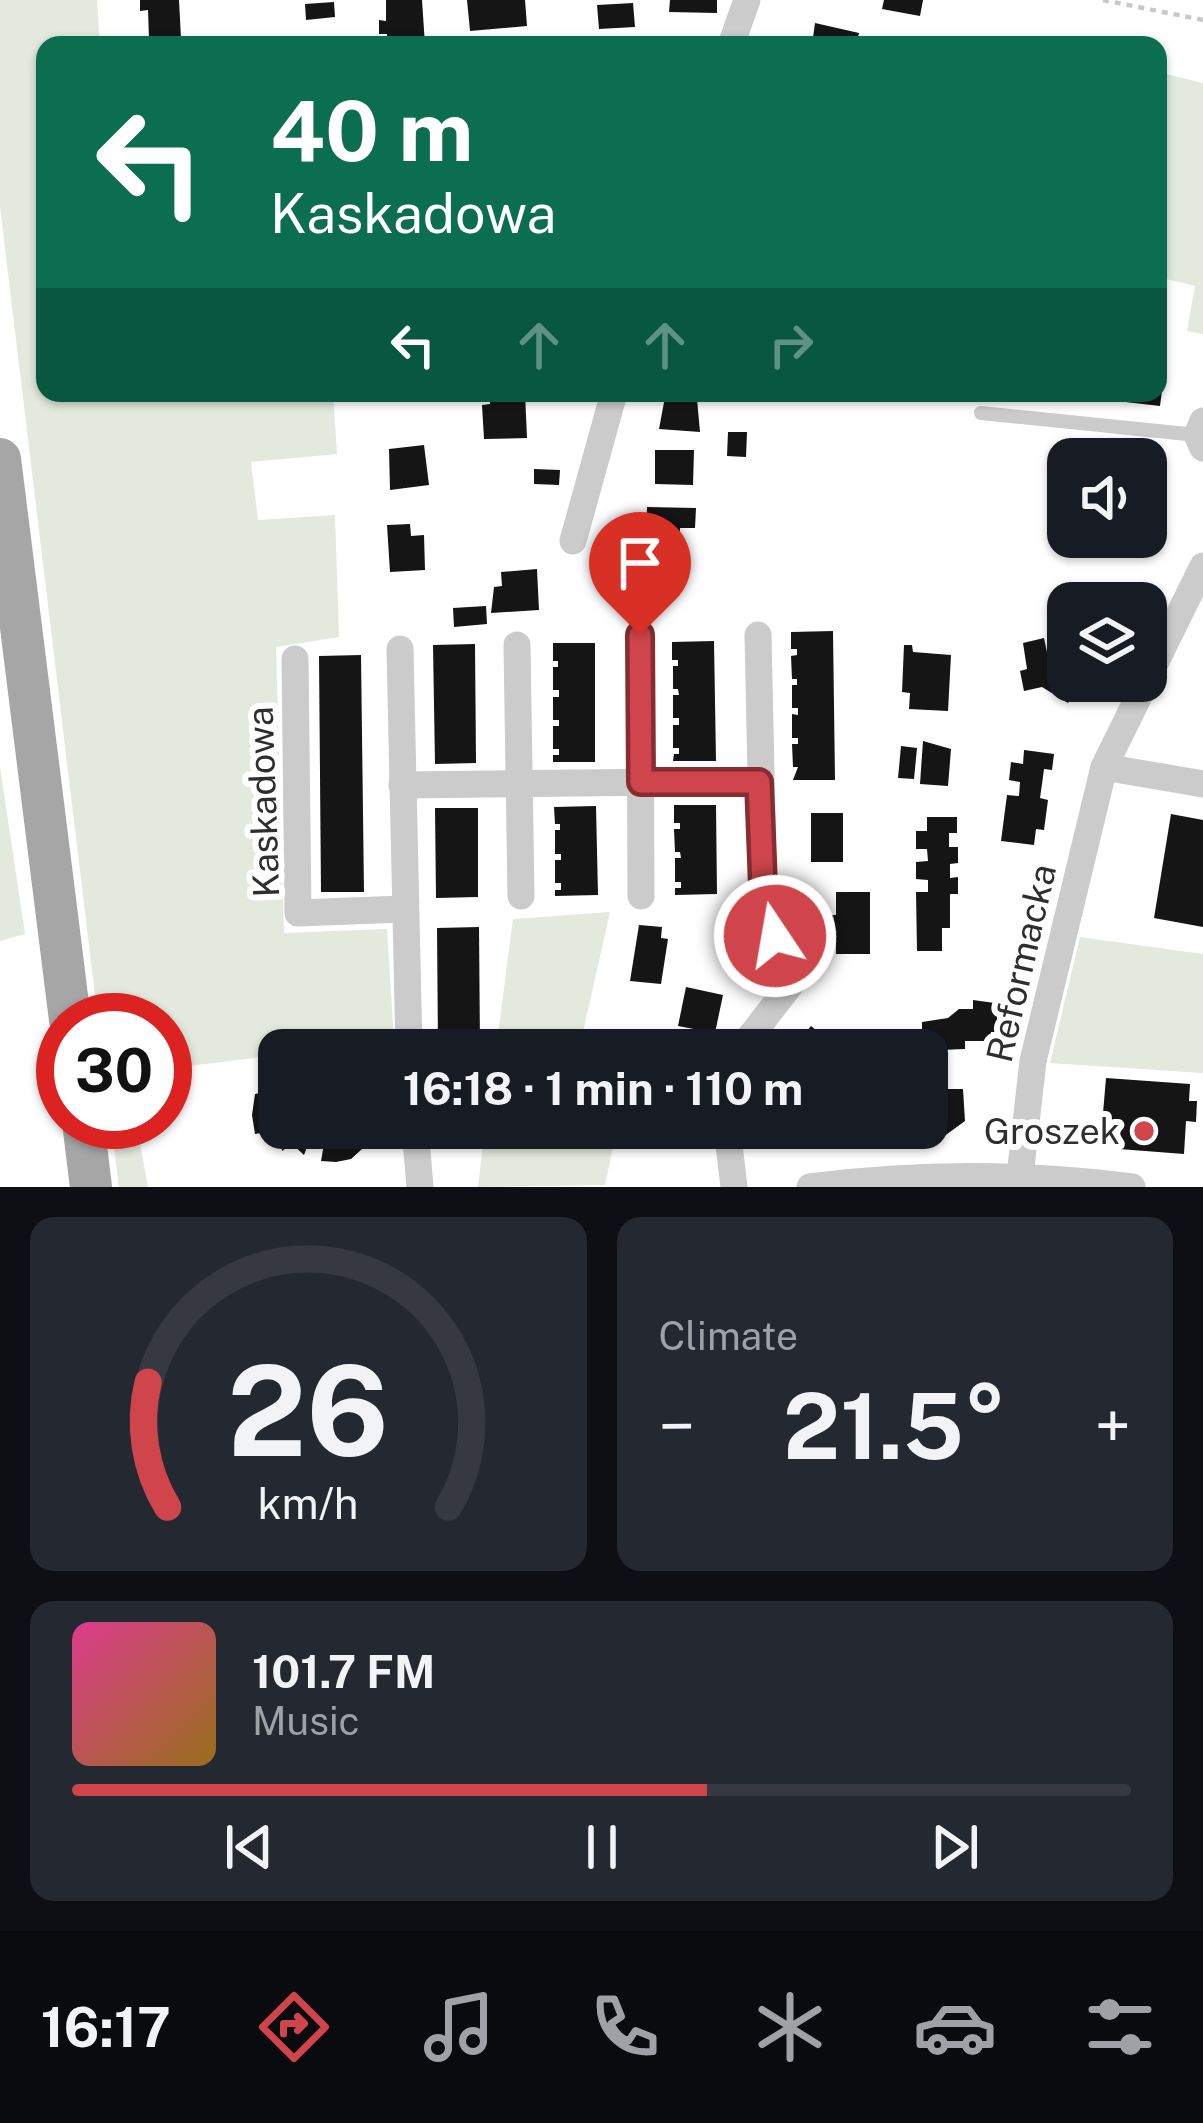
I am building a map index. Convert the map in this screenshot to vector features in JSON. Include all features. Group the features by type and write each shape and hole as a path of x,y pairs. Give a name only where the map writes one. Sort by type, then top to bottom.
{"main road":[{"path":"0,459 67,993"},
{"path":"86,1149 91,1187"}],"street":[{"path":"733,36 747,0"},
{"path":"573,542 612,402"},
{"name":"Reformacka","path":"1019,1176 1033,1060 1104,767 1203,566"},
{"path":"640,635 641,896"},
{"path":"756,1029 794,980 795,963 764,913 758,635"},
{"path":"517,645 521,896"},
{"path":"400,650 408,1029"},
{"name":"Kaskadowa","path":"295,659 298,913 403,910"},
{"path":"1104,767 1203,784"},
{"path":"402,785 759,782"},
{"path":"417,1149 420,1187"},
{"path":"729,1149 734,1187"},
{"path":"822,1186 933,1175 1019,1176 1132,1187"}],"lane":[{"path":"981,413 1201,434"}],"path":[{"path":"1103,0 1203,20"}],"shaded area":[{"path":"0,0 97,0 99,36 36,36 36,402 334,402 337,454 251,462 258,520 335,515 339,637 276,647 284,933 387,929 393,1029 258,1029 258,1058 192,1066 192,993 95,993 0,207"},
{"path":"1167,74 1203,83 1203,334 1187,331 1195,286 1167,279"},
{"path":"0,767 25,934 0,941"},
{"path":"610,912 584,1029 499,1029 513,919"},
{"path":"1080,937 1203,954 1203,1073 1050,1063"},
{"path":"114,1149 141,1149 148,1187 119,1187"},
{"path":"483,1149 613,1149 605,1185 478,1187"}],"building":[{"path":"140,0 179,0 181,36 149,36 148,10 140,11"},
{"path":"386,0 422,0 424,36 379,34 379,20 386,21"},
{"path":"467,0 525,0 527,26 470,31"},
{"path":"670,0 717,0 717,13 669,12"},
{"path":"884,0 923,0 920,16 882,9"},
{"path":"334,2 335,17 306,20 305,4"},
{"path":"633,3 635,27 599,29 597,5"},
{"path":"815,23 859,33 858,36 813,36"},
{"path":"525,402 527,438 484,439 482,405"},
{"path":"664,402 697,402 700,432 659,429"},
{"path":"728,432 747,432 746,457 727,456"},
{"path":"424,445 429,485 390,490 389,449"},
{"path":"655,450 694,450 693,485 655,484"},
{"path":"534,469 560,470 559,485 534,484"},
{"path":"647,507 696,508 695,528 680,528 680,541 646,540"},
{"path":"410,524 411,536 424,535 425,570 390,572 387,525"},
{"path":"537,569 539,610 491,613 494,587 502,586 501,572"},
{"path":"486,606 487,624 454,627 453,608"},
{"path":"833,631 835,780 793,780 798,767 793,767 792,744 798,744 798,738 792,738 792,714 798,715 798,708 792,708 792,685 797,685 797,679 792,679 791,656 797,655 797,649 791,649 791,632"},
{"path":"1044,638 1047,690 1024,691 1023,643"},
{"path":"714,641 716,761 673,761 679,748 673,748 673,725 679,725 679,718 673,718 673,695 679,695 673,689 673,666 678,666 678,660 672,660 672,642"},
{"path":"553,643 595,643 595,762 553,762 559,749 553,749 553,726 559,726 559,720 553,720 553,697 559,697 559,690 553,690 553,667 558,667 558,661 553,661"},
{"path":"475,644 476,763 435,764 433,645"},
{"path":"904,645 912,645 913,652 951,655 948,711 909,709 910,693 902,692"},
{"path":"361,655 364,892 321,892 319,656"},
{"path":"923,741 951,749 948,786 920,784"},
{"path":"901,746 917,748 914,779 898,778"},
{"path":"1024,750 1054,754 1052,770 1044,769 1040,798 1048,800 1044,830 1036,829 1034,845 1001,841 1007,795 1019,796 1020,782 1009,780 1011,762 1023,764"},
{"path":"674,805 716,805 717,894 675,895 681,882 675,882 675,858 681,858 675,852 674,829 680,829 680,823 674,823"},
{"path":"596,806 598,895 555,896 561,883 555,883 555,860 561,860 561,854 555,854 555,830 560,830 560,824 555,824 554,807"},
{"path":"435,808 478,808 478,897 436,898"},
{"path":"811,813 843,813 843,862 811,862"},
{"path":"1171,814 1203,820 1203,927 1154,918"},
{"path":"927,817 957,817 957,833 949,833 949,847 958,847 958,863 950,864 950,878 958,877 958,894 950,894 950,928 942,928 942,951 917,951 916,892 928,892 928,880 916,879 916,862 928,861 927,849 916,849 916,831 927,831"},
{"path":"836,892 870,892 870,954 836,954 830,915 836,915"},
{"path":"639,925 662,927 661,938 668,939 661,984 630,981"},
{"path":"479,927 480,1029 438,1029 437,928"},
{"path":"805,944 824,944 825,968 806,969"},
{"path":"686,987 723,995 716,1029 678,1026"},
{"path":"973,1000 1002,1004 1003,1021 999,1032 991,1032 990,1041 965,1041 965,1049 948,1050 948,1029 922,1029 922,1022 973,1009"},
{"path":"1106,1078 1190,1084 1189,1101 1197,1101 1196,1122 1186,1121 1184,1154 1119,1149 1121,1126 1102,1125"},
{"path":"948,1089 963,1089 965,1121 948,1133"},
{"path":"258,1093 255,1134 252,1115"},
{"path":"323,1149 362,1149 351,1159 321,1161"}],"place":[{"name":"Groszek","path":"1144,1131"}],"route":[{"path":"640,635 641,782 759,782 764,913 775,936"}]}
